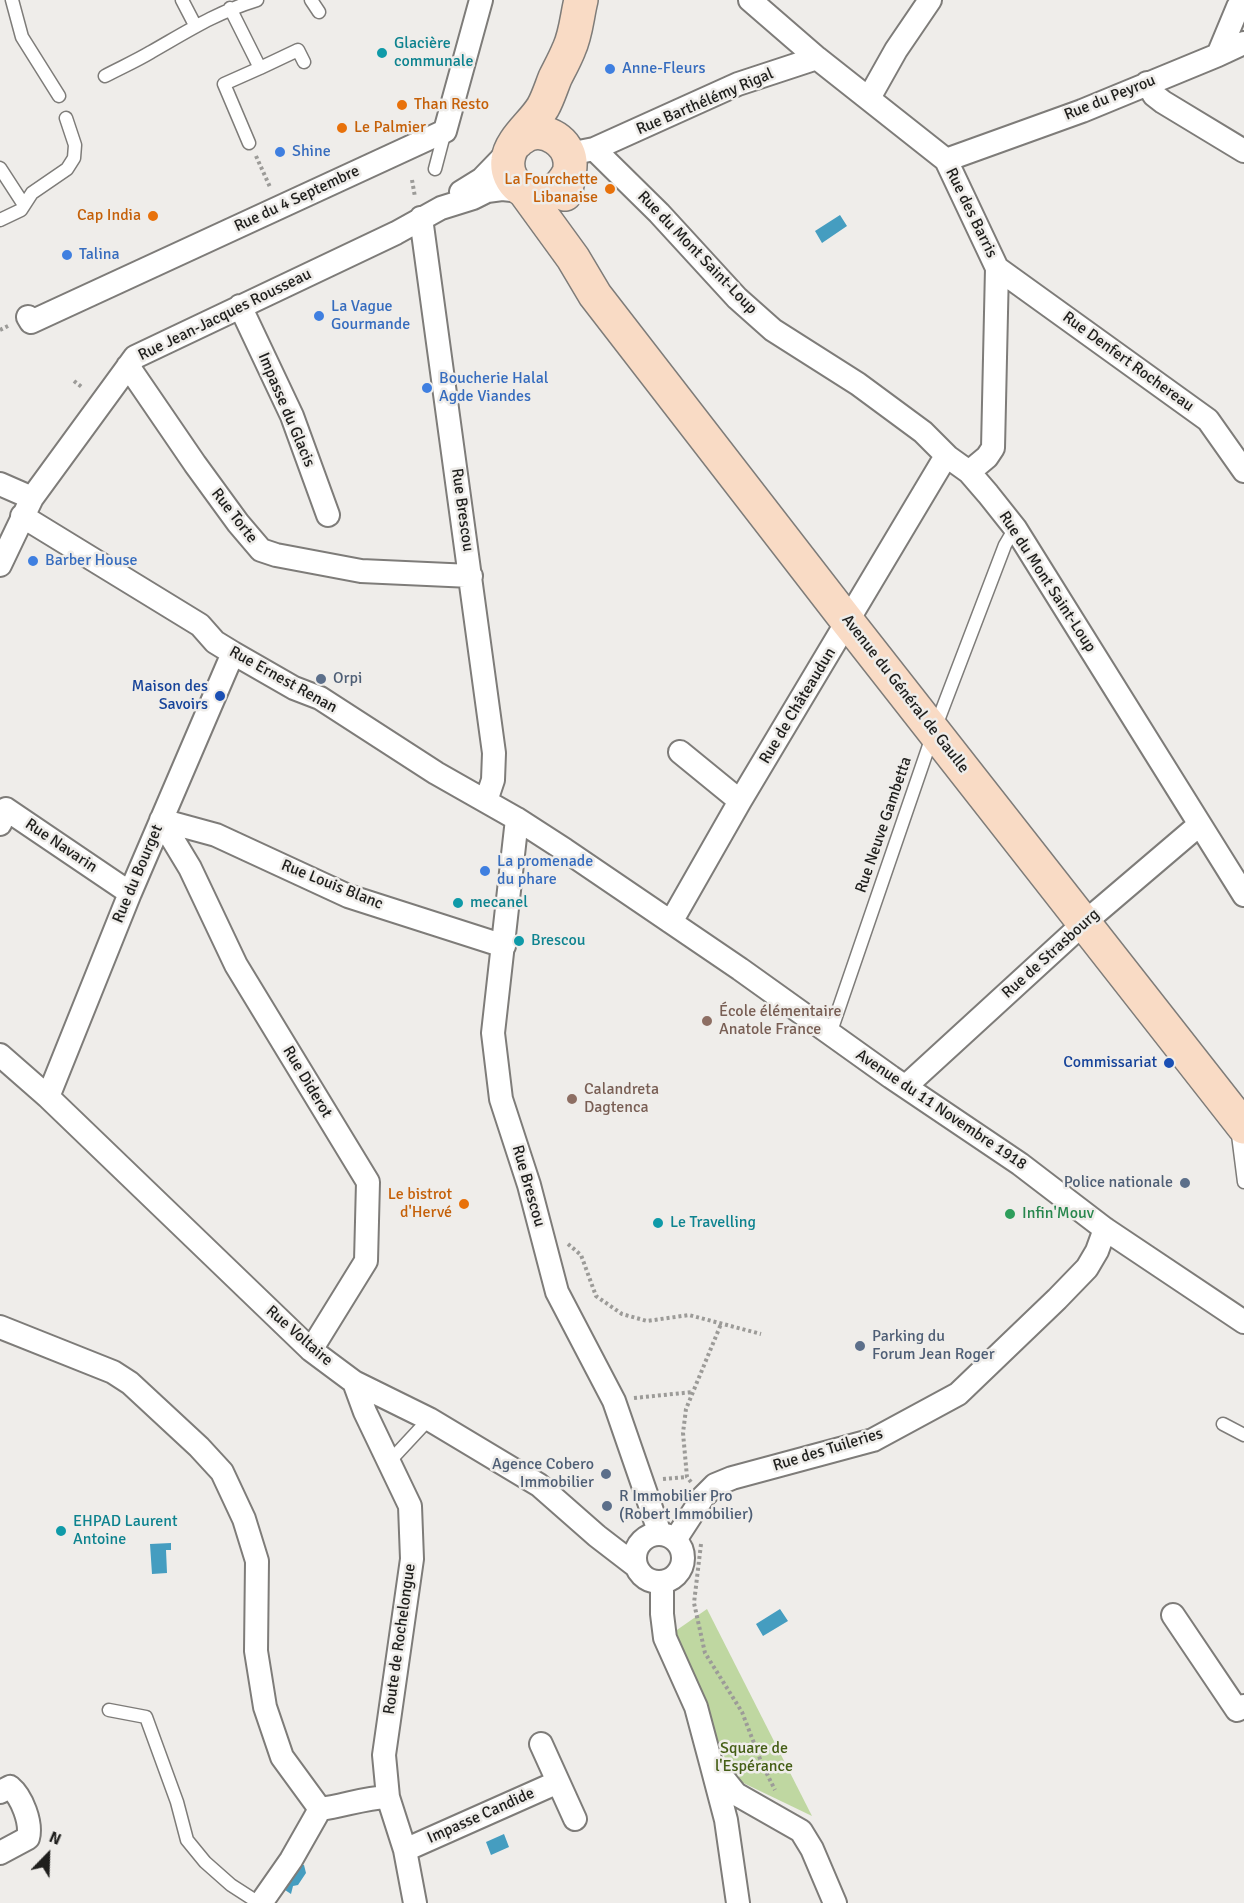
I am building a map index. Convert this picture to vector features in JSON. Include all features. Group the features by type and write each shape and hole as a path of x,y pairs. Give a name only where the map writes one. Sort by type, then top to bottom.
{"main road":[{"path":"514,145 529,134 544,133 557,139 574,157 562,185 551,193 538,195 524,191 514,182 508,172 508,160 514,145 542,109 570,47 581,0"},
{"name":"Avenue du Général de Gaulle","path":"570,47 571,83 563,115 574,157 564,211 573,258"},
{"name":"Avenue du Général de Gaulle","path":"524,191 573,258 595,295 848,622 1240,1121"}],"street":[{"path":"445,131 481,0"},
{"name":"Rue des Barris","path":"750,0 817,58 946,160 997,268 993,448 987,457 969,472"},
{"path":"869,98 896,50 930,0"},
{"path":"1218,55 1242,0"},
{"name":"Rue du Peyrou","path":"946,160 1082,111 1244,43"},
{"name":"Rue Barthélémy Rigal","path":"574,157 738,84 817,58"},
{"path":"1147,83 1154,95 1163,102 1244,151"},
{"name":"Rue du 4 Septembre","path":"28,317 31,322 445,131"},
{"name":"Rue Jean-Jacques Rousseau","path":"0,565 27,507 135,357 396,233 426,210 482,179 514,145"},
{"name":"Rue du Mont Saint-Loup","path":"574,157 659,213 744,305 774,330 858,384 922,432 948,457 969,472 1016,528 1244,895"},
{"name":"Rue Jean-Jacques Rousseau","path":"426,210 473,198 487,191 502,189 524,191"},
{"name":"Rue Brescou","path":"426,210 494,753 493,780 486,801"},
{"name":"Rue Denfert Rochereau","path":"997,268 1209,420 1244,471"},
{"name":"Impasse du Glacis","path":"240,306 292,416 328,515"},
{"name":"Rue Torte","path":"128,366 238,524 261,550 276,555 361,571 471,576"},
{"name":"Rue de Châteaudun","path":"671,922 740,801 943,461 948,457"},
{"path":"0,484 27,507"},
{"name":"Rue Ernest Renan","path":"27,507 200,625 215,642 294,688 320,698 436,773 486,801"},
{"name":"Rue du Bourget","path":"48,1096 130,892 233,653"},
{"path":"680,752 740,801"},
{"name":"Avenue du 11 Novembre 1918","path":"486,801 517,819 671,922 1020,1164 1105,1229 1244,1322"},
{"name":"Rue Navarin","path":"0,824 6,809 130,892"},
{"name":"Rue Louis Blanc","path":"161,819 216,835 348,896 504,946"},
{"name":"Rue Diderot","path":"161,819 190,868 236,965 368,1182 366,1261 311,1350"},
{"name":"Rue Brescou","path":"517,819 493,1033 501,1099 529,1185 557,1292 614,1401 667,1537"},
{"name":"Rue de Strasbourg","path":"906,1086 1084,923 1199,825"},
{"name":"Rue Voltaire","path":"0,1055 48,1096 311,1350 354,1382 429,1419 539,1485 597,1536 636,1566"},
{"name":"Rue des Tuileries","path":"667,1537 715,1485 732,1478 873,1440 958,1394 1087,1268 1097,1251 1105,1229"},
{"path":"0,1327 113,1372 130,1383 199,1447 222,1472 244,1519 257,1561 256,1652 265,1707 282,1757 320,1809"},
{"name":"Route de Rochelongue","path":"354,1382 365,1412 410,1506 412,1559 384,1755 388,1797 405,1850 415,1903"},
{"path":"667,1537 683,1551 682,1565 675,1577 662,1582 646,1579 636,1566 636,1551 639,1544 645,1538 667,1537"},
{"path":"662,1582 665,1638 696,1707 726,1820 738,1903"},
{"path":"1173,1615 1237,1710 1244,1706"},
{"path":"541,1744 575,1819"},
{"path":"711,1763 736,1794 779,1816 801,1831 812,1850 835,1903"},
{"name":"Impasse Candide","path":"405,1850 558,1782"},
{"path":"0,1792 10,1786 17,1792 30,1829 28,1838 0,1853"},
{"path":"320,1809 366,1798 388,1797"},
{"path":"260,1903 291,1860 320,1809"}],"lane":[{"path":"12,0 22,36 59,96"},
{"path":"182,0 195,25"},
{"path":"105,76 195,25 230,8 257,0"},
{"path":"311,0 319,12"},
{"path":"230,8 260,68"},
{"path":"249,143 224,84 298,50 304,62"},
{"path":"0,220 21,210 32,194 67,169 75,158 75,145 66,118"},
{"path":"435,169 445,131"},
{"path":"0,168 24,205"},
{"name":"Rue Neuve Gambetta","path":"830,1034 934,731 1005,544 1016,528"},
{"path":"1240,1121 1244,1182"},
{"path":"389,1462 429,1419"},
{"path":"1223,1424 1244,1436"},
{"path":"109,1710 146,1718 177,1802 187,1840 205,1862 231,1885 260,1903"}],"path":[{"path":"412,180 426,210"},
{"path":"74,381 83,388"},
{"path":"544,1240 565,1242 581,1255 596,1296 622,1314 647,1321 689,1315 761,1334"},
{"path":"703,1497 687,1477 683,1433 686,1409 721,1324"},
{"path":"654,1396 693,1392"},
{"path":"701,1538 694,1603 705,1653 742,1712 762,1764 780,1800 779,1816"}],"green space":[{"name":"Square de l'Espérance","path":"707,1609 812,1816 733,1778 674,1632"}],"water":[{"path":"840,215 847,226 822,243 815,231"},
{"path":"171,1543 171,1550 166,1550 167,1573 152,1574 150,1544"},
{"path":"780,1609 788,1621 763,1636 756,1624"},
{"path":"504,1834 509,1847 491,1855 486,1842"},
{"path":"294,1864 304,1865 306,1873 298,1885 293,1886 291,1894 282,1888"}],"place":[{"name":"Glacière communale","path":"382,53"},
{"name":"Anne-Fleurs","path":"610,69"},
{"name":"Than Resto","path":"402,105"},
{"name":"Le Palmier","path":"342,128"},
{"name":"Shine","path":"280,152"},
{"name":"La Fourchette Libanaise","path":"610,189"},
{"name":"Cap India","path":"153,216"},
{"name":"Talina","path":"67,255"},
{"name":"La Vague Gourmande","path":"319,316"},
{"name":"Boucherie Halal Agde Viandes","path":"427,388"},
{"name":"Barber House","path":"33,561"},
{"name":"Orpi","path":"321,679"},
{"name":"Maison des Savoirs","path":"220,696"},
{"name":"La promenade du phare","path":"485,871"},
{"name":"mecanel","path":"458,903"},
{"name":"Brescou","path":"519,941"},
{"name":"École élémentaire Anatole France","path":"707,1021"},
{"name":"Commissariat","path":"1169,1063"},
{"name":"Calandreta Dagtenca","path":"572,1099"},
{"name":"Police nationale","path":"1185,1183"},
{"name":"Le bistrot d'Hervé","path":"464,1204"},
{"name":"Infin'Mouv","path":"1010,1214"},
{"name":"Le Travelling","path":"658,1223"},
{"name":"Parking du Forum Jean Roger","path":"860,1346"},
{"name":"Agence Cobero Immobilier","path":"606,1474"},
{"name":"R Immobilier Pro (Robert Immobilier)","path":"607,1506"},
{"name":"EHPAD Laurent Antoine","path":"61,1531"}]}
